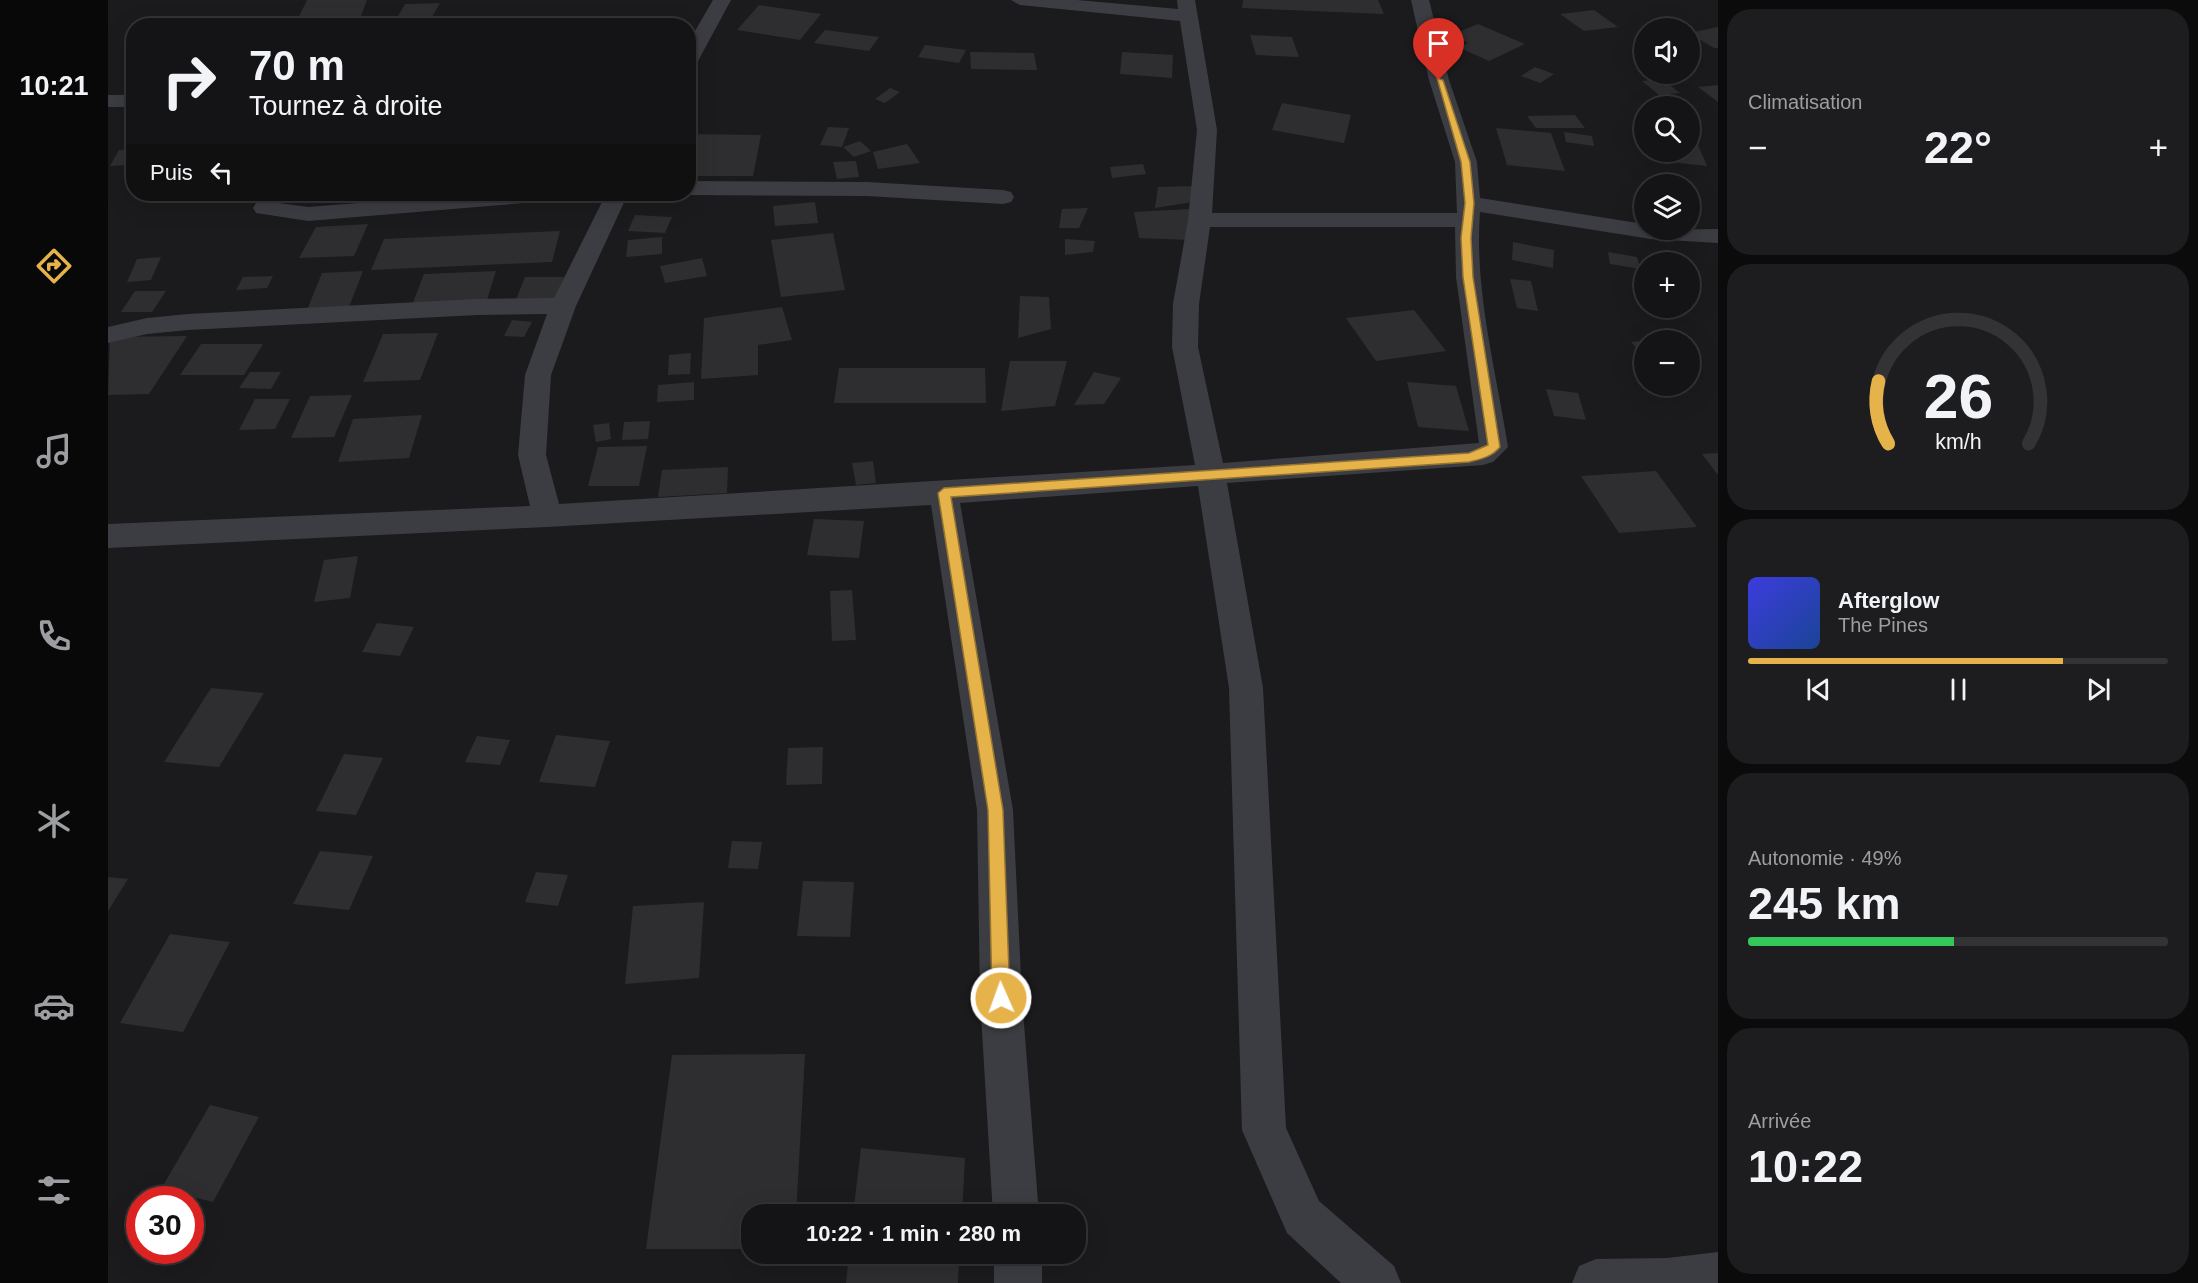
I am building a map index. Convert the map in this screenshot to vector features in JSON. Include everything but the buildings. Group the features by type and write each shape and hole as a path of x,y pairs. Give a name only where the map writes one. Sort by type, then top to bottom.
{"street":[{"path":"696,47 722,0"},
{"path":"1020,0 1188,8 1207,130 1200,220 1186,304 1185,347 1211,474 1246,688 1264,1130 1303,1217 1377,1283"},
{"path":"108,536 547,516 944,493 1469,458 1483,455 1494,447 1468,277 1466,162 1439,80 1420,0"},
{"path":"108,101 126,100"},
{"path":"696,188 867,189 1003,197"},
{"path":"264,208 308,214 464,201"},
{"path":"547,516 532,455 538,375 563,306 613,201"},
{"path":"1200,220 1468,211 1651,232 1718,236"},
{"path":"108,335 147,326 188,322 477,307 563,306"},
{"path":"944,493 995,810 1001,998 1015,1204"},
{"path":"1018,1264 1018,1283"},
{"path":"1596,1283 1667,1282 1718,1276"}],"route":[{"path":"1001,998 995,810 944,493 1469,458 1483,455 1494,447 1468,277 1466,238 1469,203 1466,162 1439,80"}]}
